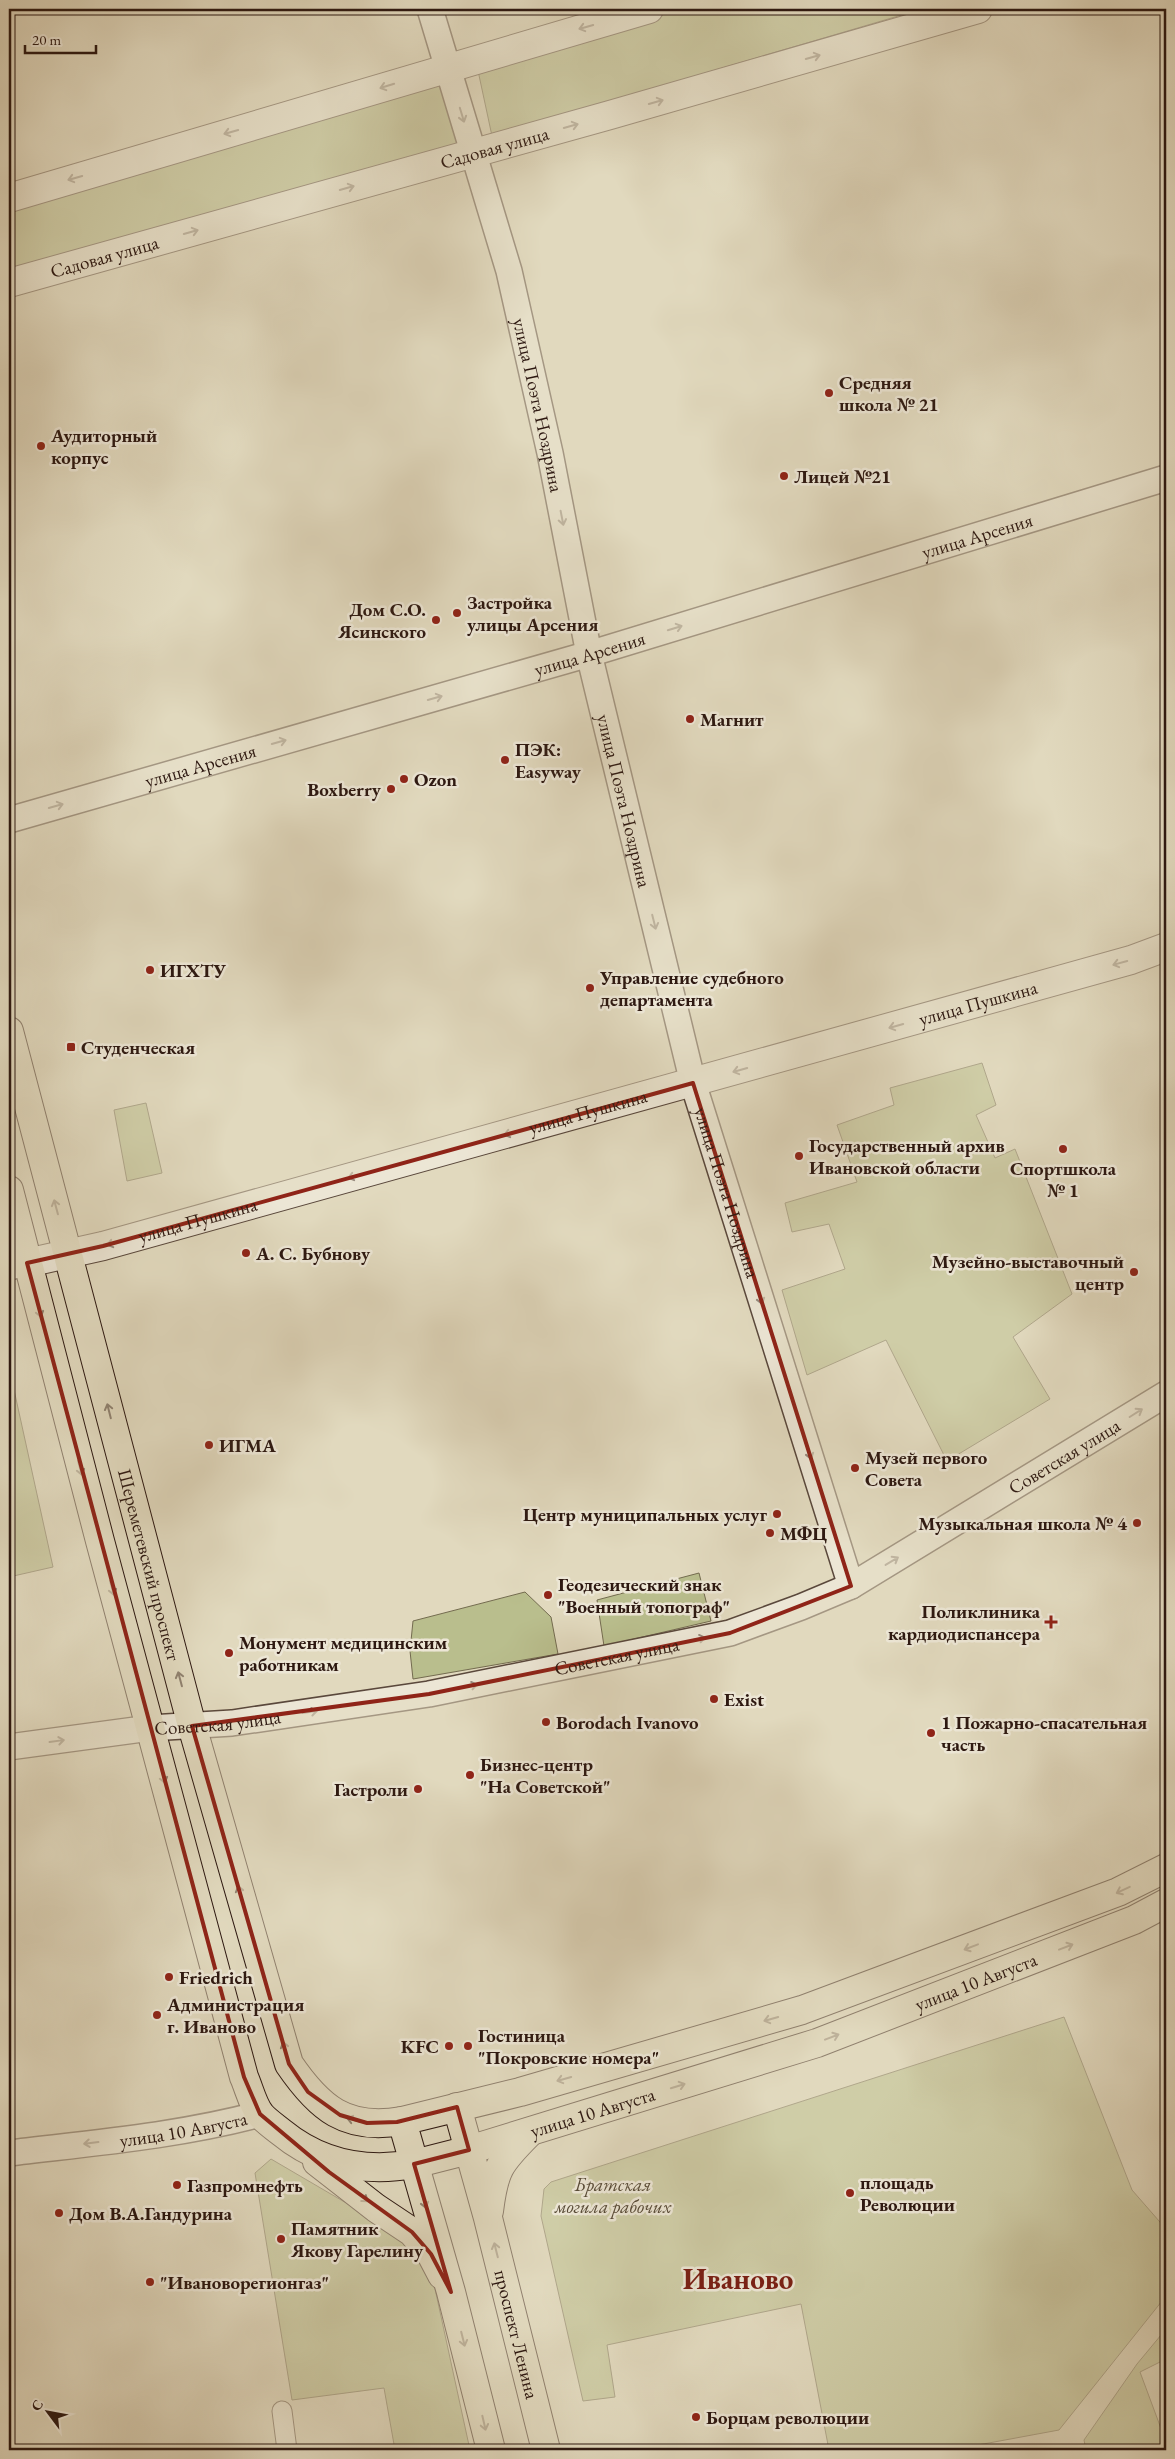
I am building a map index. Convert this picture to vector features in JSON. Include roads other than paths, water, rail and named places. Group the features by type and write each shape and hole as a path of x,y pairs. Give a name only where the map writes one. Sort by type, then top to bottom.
{"main road":[{"name":"Шереметевский проспект","path":"9,1032 192,1726 289,2064 308,2092"},
{"path":"9,1190 18,1265 150,1728 244,2077 260,2114"},
{"name":"улица 10 Августа","path":"308,2092 324,2106 352,2120 381,2124 402,2121 530,2089 802,2010 1118,1892 1166,1868"},
{"name":"улица 10 Августа","path":"260,2114 296,2144 314,2154 354,2167 393,2168 414,2164 531,2132 817,2043 1134,1920 1166,1903"},
{"name":"проспект Ленина","path":"457,2108 488,2218 546,2450"},
{"path":"402,2121 451,2292 491,2450"},
{"name":"проспект Ленина","path":"488,2218 492,2185 503,2159 531,2132"},
{"path":"296,2144 376,2208 412,2232 431,2254 451,2292"}],"street":[{"name":"улица Поэта Ноздрина","path":"430,9 511,280 551,462 589,654 694,1083 851,1586"},
{"path":"9,198 649,9"},
{"name":"Садовая улица","path":"9,283 978,9"},
{"name":"улица Арсения","path":"9,820 589,654 1166,478"},
{"name":"улица Пушкина","path":"18,1265 103,1246 694,1083 1132,960 1166,947"},
{"name":"Советская улица","path":"9,1747 150,1728 192,1726 269,1718 429,1694 730,1633 851,1586 1166,1394"},
{"name":"улица 10 Августа","path":"9,2153 95,2143 226,2123 260,2114"},
{"path":"282,2411 287,2450"}],"place":[{"name":"Средняя школа № 21","path":"829,393"},
{"name":"Аудиторный корпус","path":"41,446"},
{"name":"Лицей №21","path":"784,476"},
{"name":"Застройка улицы Арсения","path":"457,613"},
{"name":"Дом С.О. Ясинского","path":"436,620"},
{"name":"Магнит","path":"690,719"},
{"name":"ПЭК: Easyway","path":"505,760"},
{"name":"Ozon","path":"404,779"},
{"name":"Boxberry","path":"391,789"},
{"name":"ИГХТУ","path":"150,970"},
{"name":"Управление судебного департамента","path":"590,988"},
{"name":"Студенческая","path":"71,1047"},
{"name":"Спортшкола № 1","path":"1063,1149"},
{"name":"Государственный архив Ивановской области","path":"799,1156"},
{"name":"А. С. Бубнову","path":"246,1253"},
{"name":"Музейно-выставочный центр","path":"1134,1272"},
{"name":"ИГМА","path":"209,1445"},
{"name":"Музей первого Совета","path":"855,1468"},
{"name":"Центр муниципальных услуг","path":"777,1514"},
{"name":"Музыкальная школа № 4","path":"1137,1523"},
{"name":"МФЦ","path":"770,1533"},
{"name":"Геодезический знак \"Военный топограф\"","path":"548,1595"},
{"name":"Поликлиника кардиодиспансера","path":"1051,1622"},
{"name":"Монумент медицинским работникам","path":"229,1653"},
{"name":"Exist","path":"714,1699"},
{"name":"Borodach Ivanovo","path":"546,1722"},
{"name":"1 Пожарно-спасательная часть","path":"931,1733"},
{"name":"Бизнес-центр \"На Советской\"","path":"470,1775"},
{"name":"Гастроли","path":"418,1789"},
{"name":"Friedrich","path":"169,1977"},
{"name":"Администрация г. Иваново","path":"157,2015"},
{"name":"KFC","path":"449,2046"},
{"name":"Гостиница \"Покровские номера\"","path":"468,2046"},
{"name":"Газпромнефть","path":"177,2185"},
{"name":"площадь Революции","path":"850,2193"},
{"name":"Дом В.А.Гандурина","path":"59,2213"},
{"name":"Памятник Якову Гарелину","path":"281,2239"},
{"name":"\"Ивановорегионгаз\"","path":"150,2282"},
{"name":"Борцам революции","path":"696,2417"}],"district":[{"name":"Иваново","path":"738,2279"}],"park label":[{"name":"Братская могила рабочих","path":"613,2195"}]}
